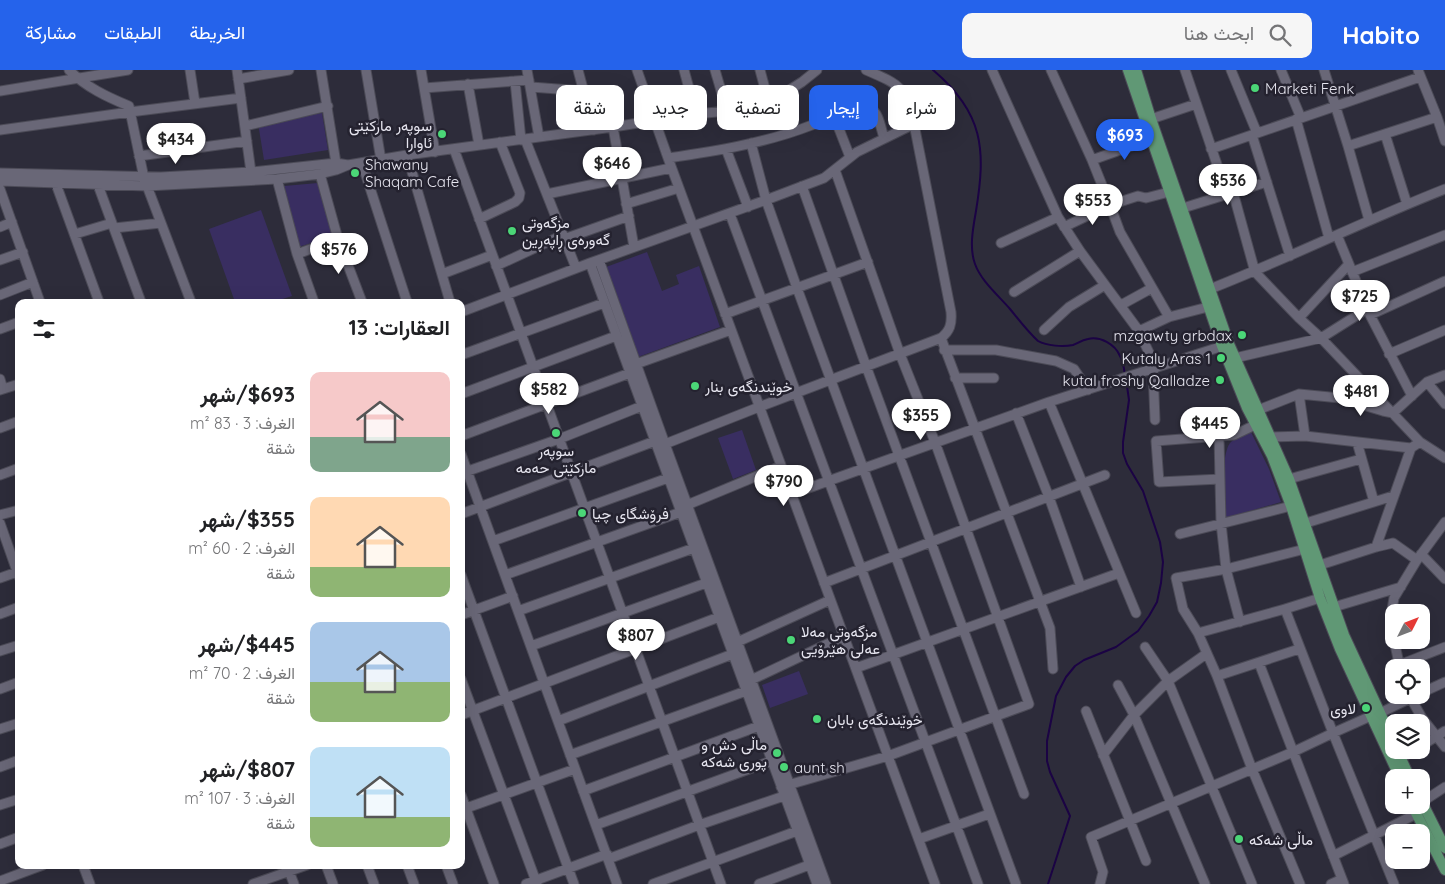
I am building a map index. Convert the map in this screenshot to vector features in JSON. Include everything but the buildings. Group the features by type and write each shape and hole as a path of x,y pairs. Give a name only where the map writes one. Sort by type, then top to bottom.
{"main road":[{"path":"1128,70 1208,307 1225,345 1235,358 1289,478 1344,635 1375,714 1385,729"},
{"path":"1136,70 1210,289 1225,345 1246,408 1272,456 1320,598 1340,649 1385,734"},
{"path":"1422,814 1445,870"},
{"path":"1424,814 1444,841"}],"street":[{"path":"69,70 95,90 129,106 146,182 190,299"},
{"path":"0,91 128,70"},
{"path":"190,70 195,103"},
{"path":"251,172 237,74 287,70"},
{"path":"322,70 336,163"},
{"path":"366,70 382,160"},
{"path":"421,70 435,152"},
{"path":"527,70 539,137"},
{"path":"578,70 582,85"},
{"path":"637,70 642,85"},
{"path":"684,70 688,85"},
{"path":"715,70 719,85"},
{"path":"760,70 764,85"},
{"path":"797,85 817,70"},
{"path":"866,70 895,85"},
{"path":"992,70 1058,217 1080,251 1139,331 1154,368 1155,420"},
{"path":"1051,70 1092,160 1120,232 1169,317"},
{"path":"1185,70 1211,149 1230,193 1254,272 1321,338 1420,442 1445,458"},
{"path":"1231,70 1254,134 1290,256"},
{"path":"1281,70 1299,118 1333,236 1350,268 1368,312 1412,396"},
{"path":"1324,70 1348,146 1368,220"},
{"path":"1211,149 1335,106 1419,73 1445,142"},
{"path":"92,76 95,90"},
{"path":"424,88 515,81 556,87"},
{"path":"515,81 523,139 576,268"},
{"path":"468,84 479,145"},
{"path":"0,130 241,98"},
{"path":"1152,119 1196,104"},
{"path":"245,126 328,106"},
{"path":"1348,146 1437,117"},
{"path":"878,119 884,138"},
{"path":"668,158 726,149 809,126"},
{"path":"0,181 98,185 277,179 320,174 348,166 407,156 594,130"},
{"path":"614,130 634,247"},
{"path":"657,130 935,884"},
{"path":"839,130 850,157"},
{"path":"465,311 576,268 730,214 824,178 850,157 901,130"},
{"path":"665,444 944,336 951,326 951,312 915,130"},
{"path":"1385,134 1407,204"},
{"path":"1092,160 1151,139"},
{"path":"139,156 247,141"},
{"path":"479,219 515,202 519,198 520,193 500,142"},
{"path":"751,142 766,200 797,288 1016,884"},
{"path":"454,149 720,884"},
{"path":"726,149 748,207"},
{"path":"407,156 449,299"},
{"path":"0,173 146,182 336,163 348,166"},
{"path":"362,164 406,299"},
{"path":"547,194 671,168"},
{"path":"526,884 536,882 568,868 607,857 699,825 785,789 888,756 1029,704 935,442 900,354 835,170"},
{"path":"320,174 338,239 361,299"},
{"path":"277,179 310,299"},
{"path":"1183,208 1267,182"},
{"path":"56,184 76,234 98,299"},
{"path":"98,185 140,299"},
{"path":"802,186 866,366 1024,794"},
{"path":"626,204 679,188"},
{"path":"0,189 39,299"},
{"path":"1210,289 1254,272 1368,220 1445,189"},
{"path":"1064,226 1110,205 1138,196 1146,198 1169,192"},
{"path":"730,214 978,884"},
{"path":"496,266 564,237 629,216"},
{"path":"1001,243 1058,217"},
{"path":"0,227 12,222"},
{"path":"76,234 113,226 161,223"},
{"path":"1299,318 1350,268 1445,235"},
{"path":"297,254 338,239"},
{"path":"1014,292 1080,251"},
{"path":"0,260 23,252"},
{"path":"442,274 492,255"},
{"path":"599,260 687,504 717,599 735,648 746,691 771,761 826,884"},
{"path":"725,314 868,262"},
{"path":"590,263 706,583 717,599 719,617 751,680 816,884"},
{"path":"1235,358 1321,338 1368,312 1445,281"},
{"path":"0,295 33,282"},
{"path":"1044,330 1069,307 1105,285"},
{"path":"1121,305 1152,288"},
{"path":"465,354 604,302"},
{"path":"1139,331 1169,317 1208,307"},
{"path":"0,329 15,323"},
{"path":"636,364 731,330"},
{"path":"1389,354 1445,330"},
{"path":"465,392 616,336"},
{"path":"941,338 1050,628 1053,669"},
{"path":"792,494 1016,413 1225,345"},
{"path":"944,350 996,350 1056,361 1074,369 1088,390"},
{"path":"465,434 630,373"},
{"path":"1393,413 1427,382 1445,375"},
{"path":"955,378 994,378"},
{"path":"0,379 2,390 15,385"},
{"path":"1427,382 1445,404"},
{"path":"1258,410 1298,394 1340,398 1393,413"},
{"path":"1298,394 1305,436"},
{"path":"1049,402 1136,613"},
{"path":"468,471 559,439 642,406"},
{"path":"1016,413 1049,497 1081,587"},
{"path":"0,428 15,422"},
{"path":"1220,479 1159,482 1156,441 1234,435 1255,425"},
{"path":"1271,437 1305,436 1411,448"},
{"path":"1219,437 1221,523 1226,569 1240,622"},
{"path":"465,512 655,441"},
{"path":"1357,442 1374,502"},
{"path":"1376,547 1411,448 1420,442"},
{"path":"1289,478 1361,459"},
{"path":"465,464 617,884"},
{"path":"687,504 781,466"},
{"path":"0,475 15,469"},
{"path":"824,582 1105,475"},
{"path":"493,541 668,478"},
{"path":"1306,523 1393,496"},
{"path":"1180,534 1290,506"},
{"path":"0,515 15,511"},
{"path":"505,575 681,512"},
{"path":"1392,604 1394,598 1419,557 1445,522"},
{"path":"0,523 3,539 15,566"},
{"path":"1320,565 1394,543 1419,557 1445,579"},
{"path":"518,612 694,548"},
{"path":"1300,884 1252,769 1217,676 1198,634 1184,610 1176,578 1226,569 1305,549"},
{"path":"856,668 1119,573"},
{"path":"0,578 15,574"},
{"path":"531,646 706,583"},
{"path":"465,586 574,884"},
{"path":"1334,607 1401,586"},
{"path":"465,613 513,596"},
{"path":"1198,634 1320,598"},
{"path":"558,721 649,686 735,648 830,600"},
{"path":"0,614 15,608"},
{"path":"1285,609 1299,649 1394,884"},
{"path":"465,713 719,617"},
{"path":"751,680 844,636"},
{"path":"0,651 15,646"},
{"path":"1145,647 1168,681 1252,884"},
{"path":"1417,659 1445,647"},
{"path":"1217,676 1299,649"},
{"path":"1103,755 1134,715 1168,681 1206,654"},
{"path":"1258,663 1343,881 1331,884"},
{"path":"1430,689 1445,682"},
{"path":"0,689 15,683"},
{"path":"1118,685 1134,715 1205,884"},
{"path":"465,690 536,882"},
{"path":"570,755 746,691"},
{"path":"1100,884 1103,872 1090,837 1293,752 1396,704"},
{"path":"1416,704 1422,718 1445,747"},
{"path":"1086,711 1146,861"},
{"path":"0,729 15,724"},
{"path":"583,791 759,726"},
{"path":"1430,741 1445,731"},
{"path":"0,767 15,761"},
{"path":"596,825 771,761"},
{"path":"465,809 575,769"},
{"path":"1430,797 1445,787"},
{"path":"0,805 15,800"},
{"path":"465,812 494,884"},
{"path":"919,839 989,814"},
{"path":"1333,856 1374,835 1405,814"},
{"path":"653,884 798,831"},
{"path":"0,844 15,838"},
{"path":"758,884 810,865"},
{"path":"0,881 32,869"},
{"path":"84,869 90,884"},
{"path":"254,884 295,869"},
{"path":"327,869 333,884"},
{"path":"368,869 374,884"},
{"path":"408,869 414,884"},
{"path":"447,869 453,884"},
{"path":"289,871 294,884"}],"shaded area":[{"path":"322,113 328,150 264,160 258,123"},
{"path":"318,183 333,237 298,247 284,186"},
{"path":"261,210 292,296 282,299 234,299 209,229"},
{"path":"647,252 662,291 679,284 676,275 699,266 720,327 638,357 606,267"},
{"path":"742,430 756,470 733,479 718,438"},
{"path":"1250,430 1269,469 1281,502 1225,518 1223,479 1227,449 1232,441"},
{"path":"799,671 808,694 770,708 762,685"}],"waterway":[{"path":"933,70 963,102 972,117 977,134 981,169 972,245 973,258 981,276 1038,341 1050,345 1065,346 1093,338 1102,340 1118,352 1123,362 1125,375"},
{"path":"1048,884 1070,816 1047,761 1047,741 1056,696 1066,677 1075,666 1084,660 1116,647 1138,631 1157,602 1161,583 1163,562 1160,542 1143,491 1127,464 1123,453 1129,400 1126,379"}],"place":[{"name":"Marketi Fenk","path":"1255,88"},
{"name":"سوپەر مارکێتی ئاوارا","path":"442,134"},
{"name":"Shawany Shaqam Cafe","path":"355,173"},
{"name":"مزگەوتی گەورەی ڕاپەڕین","path":"512,231"},
{"name":"mzgawty grbdax","path":"1242,335"},
{"name":"Kutaly Aras 1","path":"1221,358"},
{"name":"kutal froshy Qalladze","path":"1220,380"},
{"name":"خوێندنگەی بنار","path":"695,386"},
{"name":"سوپەر مارکێتی حەمە","path":"556,433"},
{"name":"فرۆشگای چیا","path":"582,513"},
{"name":"مزگەوتی مەلا عەلی هێرۆیی","path":"791,640"},
{"name":"لاوی","path":"1366,708"},
{"name":"خوێندنگەی بابان","path":"817,719"},
{"name":"ماڵی دش و پوری شەکە","path":"777,753"},
{"name":"aunt sh","path":"784,767"},
{"name":"ماڵی شەکە","path":"1239,839"}]}
